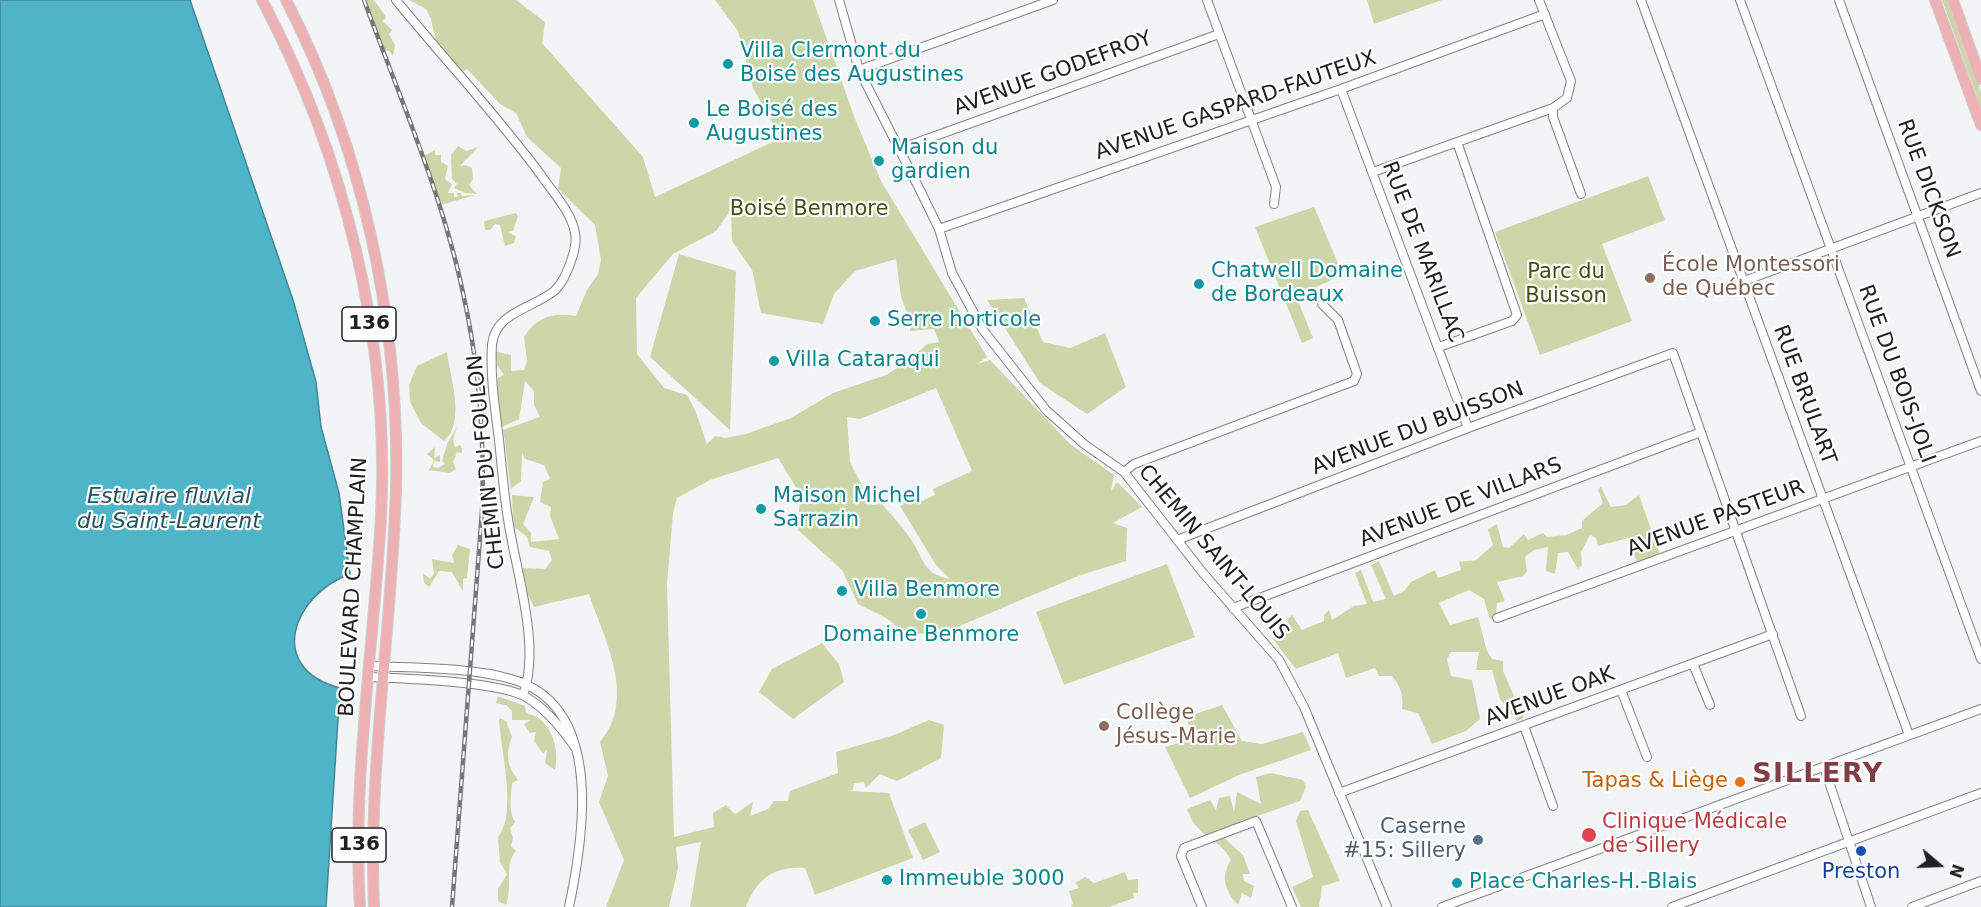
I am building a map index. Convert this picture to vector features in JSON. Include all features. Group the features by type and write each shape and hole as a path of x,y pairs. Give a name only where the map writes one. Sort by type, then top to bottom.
{"main road":[{"name":"BOULEVARD CHAMPLAIN","path":"262,0 298,75 330,158 353,241 368,315 377,396 381,474 360,817 360,907"},
{"name":"BOULEVARD CHAMPLAIN","path":"286,0 315,61 349,155 373,243 391,364 396,444 394,528 374,789 374,907"},
{"path":"1935,0 1981,125"},
{"path":"1953,0 1981,79"}],"street":[{"name":"CHEMIN DU FOULON","path":"396,0 435,49 503,124 568,213 575,234 573,257 566,275 556,290 538,302 504,318 495,331 492,343 492,382 506,506 530,646 527,685 523,695"},
{"name":"CHEMIN SAINT-LOUIS","path":"839,0 859,70 939,229 952,273 983,330 1046,410 1066,429 1124,472 1176,540 1279,660 1290,679 1387,907"},
{"path":"859,70 1053,0"},
{"path":"1206,0 1253,119 1276,187 1275,204"},
{"path":"1373,172 1553,108 1567,98 1571,81 1539,0"},
{"name":"RUE BRULART","path":"1641,0 1909,735"},
{"name":"RUE DU BOIS-JOLI","path":"1740,0 1981,658"},
{"name":"RUE DICKSON","path":"1839,0 1981,390"},
{"name":"AVENUE GASPARD-FAUTEUX","path":"939,229 1341,89 1545,14"},
{"name":"AVENUE GODEFROY","path":"899,149 1219,34"},
{"name":"RUE DE MARILLAC","path":"1341,89 1468,428"},
{"path":"1553,108 1552,117 1581,194"},
{"path":"1439,347 1512,321 1517,315 1457,142"},
{"path":"1744,281 1981,193"},
{"path":"1124,472 1134,464 1354,381 1357,374 1338,320 1322,304"},
{"name":"AVENUE DU BUISSON","path":"1176,540 1468,428 1673,353 1701,432"},
{"path":"1701,432 1801,716"},
{"name":"AVENUE DE VILLARS","path":"1233,608 1701,432"},
{"name":"AVENUE PASTEUR","path":"1497,618 1981,441"},
{"name":"AVENUE OAK","path":"1339,793 1773,634"},
{"path":"1693,664 1710,705"},
{"path":"370,672 485,675 513,679 527,685 557,709 573,735 580,777 581,852 569,907"},
{"path":"383,672 486,686 523,695 552,718 576,749"},
{"path":"1622,690 1647,758"},
{"path":"1442,907 1467,903 1824,766 1981,709"},
{"path":"1524,726 1553,806"},
{"path":"1824,766 1872,907"},
{"path":"1671,907 1981,793"},
{"path":"1202,907 1181,856 1184,849 1256,821 1292,907"},
{"path":"1912,907 1981,881"}],"green space":[{"path":"366,0 374,0 386,17 383,21 392,30 389,34 395,45 393,56 389,51 384,50"},
{"name":"Boisé Benmore","path":"409,0 516,0 545,22 542,43 643,157 655,197 781,138 753,88 738,31 715,0 813,0 855,119 881,181 987,357 977,364 990,360 1070,444 1114,475 1111,491 1117,482 1142,507 1113,523 1127,528 1126,561 1078,576 943,633 907,634 886,618 858,604 842,570 798,530 800,494 778,458 710,480 677,498 673,513 667,584 674,837 714,827 713,813 726,805 735,814 753,802 750,816 768,809 774,801 788,801 790,791 838,773 836,752 894,735 929,720 944,725 941,758 897,781 880,774 866,788 864,782 854,783 853,790 849,791 889,793 913,858 815,895 805,868 784,869 775,872 761,882 746,907 690,907 701,842 676,847 678,868 669,907 606,907 624,860 599,802 608,776 600,742 611,725 616,707 617,688 614,669 589,594 534,607 520,580 520,568 545,569 552,560 549,551 530,547 527,537 513,526 512,495 534,497 523,524 531,533 531,542 559,539 550,516 551,507 540,502 543,482 550,479 544,465 525,459 522,453 521,481 511,489 503,430 540,417 534,405 534,391 525,381 519,419 502,427 496,394 498,378 504,375 497,365 494,351 511,355 511,371 524,370 527,361 524,337 529,330 540,321 552,316 576,316 587,290 598,274 601,260 595,225 558,189 561,168 527,137 516,113 500,104 467,69 460,73 438,52 431,19 426,9","holes":["731,210 732,241 752,270 761,313 823,324 834,294 855,271 896,259 901,297 910,321 910,331 934,329 939,342 927,344 910,360 886,375 833,393 791,418 746,434 725,438 715,436 707,444 687,395 664,388 637,354 636,298 673,254 716,231","936,388 972,471 933,489 935,495 922,501 919,496 900,506 936,565 950,579 934,574 926,566 909,536 882,504 872,505 850,462 847,417 860,419"]},
{"path":"1367,0 1442,0 1374,24"},
{"path":"1942,0 1947,0 1981,92 1981,108"},
{"path":"458,146 466,151 478,147 460,166 466,165 472,168 473,179 469,185 477,194 465,193 454,188 457,184 452,179 451,155"},
{"path":"435,150 435,155 441,155 441,162 448,166 445,179 452,184 448,193 454,193 454,197 458,197 457,193 461,193 462,196 475,195 441,205 422,157"},
{"name":"Parc du Buisson","path":"1648,176 1665,220 1602,244 1632,321 1540,355 1495,232"},
{"path":"1314,207 1343,275 1296,296 1313,338 1302,343 1255,227"},
{"path":"516,213 518,216 513,231 507,232 516,236 514,243 505,246 500,225 495,224 490,230 485,230 484,221"},
{"path":"679,254 736,271 730,430 650,357"},
{"path":"1024,298 1043,342 1070,348 1105,333 1126,387 1087,414 1040,383 987,300"},
{"path":"447,352 455,411 451,433 444,441 421,423 410,402 409,385 417,366"},
{"path":"457,427 453,440 455,447 460,445 462,453 457,452 453,462 456,469 450,473 429,470 434,460 427,454 435,447 434,458 440,455 440,462 434,461 433,467 438,468 445,464 442,461 447,444"},
{"path":"1601,487 1611,507 1626,505 1639,495 1660,555 1637,563 1628,538 1598,546 1596,538 1590,535 1581,552 1582,565 1578,569 1568,552 1558,553 1555,574 1546,571 1548,547 1534,550 1525,557 1527,571 1523,576 1497,582 1505,601 1497,603 1495,621 1489,617 1484,599 1469,590 1439,603 1450,625 1478,617 1487,651 1492,659 1503,661 1503,671 1524,718 1517,721 1500,699 1492,670 1476,670 1479,652 1451,652 1447,659 1451,676 1472,680 1480,719 1466,731 1432,744 1418,713 1402,709 1401,691 1392,676 1379,676 1375,668 1346,678 1338,653 1296,669 1272,638 1291,630 1287,620 1292,615 1302,630 1324,621 1324,615 1329,610 1332,620 1354,606 1367,604 1355,573 1361,570 1373,602 1386,599 1371,565 1379,561 1394,596 1404,591 1411,582 1435,570 1438,578 1461,570 1459,562 1476,560 1493,545 1488,529 1497,524 1503,547 1509,548 1524,534 1528,540 1543,533 1547,537 1566,535 1582,528 1582,521 1603,503 1598,489"},
{"path":"458,545 470,549 467,578 463,579 463,592 452,572 439,571 429,587 424,583 423,573 430,579 434,573 432,559 454,563 452,555"},
{"path":"1167,564 1195,637 1064,685 1036,612"},
{"path":"822,643 839,664 844,682 793,719 759,692 772,669"},
{"path":"498,696 525,706 526,713 535,716 547,727 555,744 555,770 545,763 547,749 543,754 534,741 536,732 530,733 524,724 531,720 512,720 512,711 506,705 496,703"},
{"path":"1222,705 1242,741 1262,744 1303,732 1311,750 1239,775 1190,798 1165,747 1193,739 1186,717"},
{"path":"499,718 506,721 512,737 508,749 508,760 518,780 512,783 511,808 515,822 510,828 513,838 511,846 516,851 510,862 506,905 498,901 498,889 507,874 500,862 498,837 504,826 507,812"},
{"path":"1271,773 1303,780 1306,787 1300,801 1229,826 1222,836 1243,855 1250,874 1243,874 1244,881 1254,886 1251,898 1242,893 1238,905 1227,889 1225,878 1231,860 1220,846 1196,826 1187,809 1210,800 1216,810 1219,798 1230,796 1234,812 1237,792 1261,804 1256,777"},
{"path":"1308,810 1340,881 1322,886 1319,907 1301,907 1292,887 1313,877 1296,821 1300,811"},
{"path":"925,822 940,852 923,860 908,830"},
{"path":"1125,872 1128,880 1138,879 1138,893 1133,893 1134,898 1109,907 1071,907 1073,904 1069,891 1079,888 1075,883 1085,877 1094,883"}],"water":[{"name":"Estuaire fluvial du Saint-Laurent","path":"0,0 190,0 293,300 316,382 321,427 339,493 350,574 330,584 314,598 302,614 296,631 295,649 302,665 317,678 340,688 326,907 0,907"}],"railway":[{"path":"364,0 419,145 444,219 469,320 480,402 483,456 482,511 452,907"}],"place":[{"name":"Villa Clermont du Boisé des Augustines","path":"728,64"},
{"name":"Le Boisé des Augustines","path":"694,123"},
{"name":"Maison du gardien","path":"879,161"},
{"name":"École Montessori de Québec","path":"1650,278"},
{"name":"Chatwell Domaine de Bordeaux","path":"1199,284"},
{"name":"Serre horticole","path":"875,321"},
{"name":"Villa Cataraqui","path":"774,361"},
{"name":"Maison Michel Sarrazin","path":"761,509"},
{"name":"Villa Benmore","path":"842,591"},
{"name":"Domaine Benmore","path":"921,614"},
{"name":"Collège Jésus-Marie","path":"1104,726"},
{"name":"Tapas & Liège","path":"1740,782"},
{"name":"Clinique Médicale de Sillery","path":"1589,835"},
{"name":"Caserne #15: Sillery","path":"1478,840"},
{"name":"Preston","path":"1861,851"},
{"name":"Immeuble 3000","path":"887,880"},
{"name":"Place Charles-H.-Blais","path":"1457,883"}],"district":[{"name":"SILLERY","path":"1818,775"}]}
